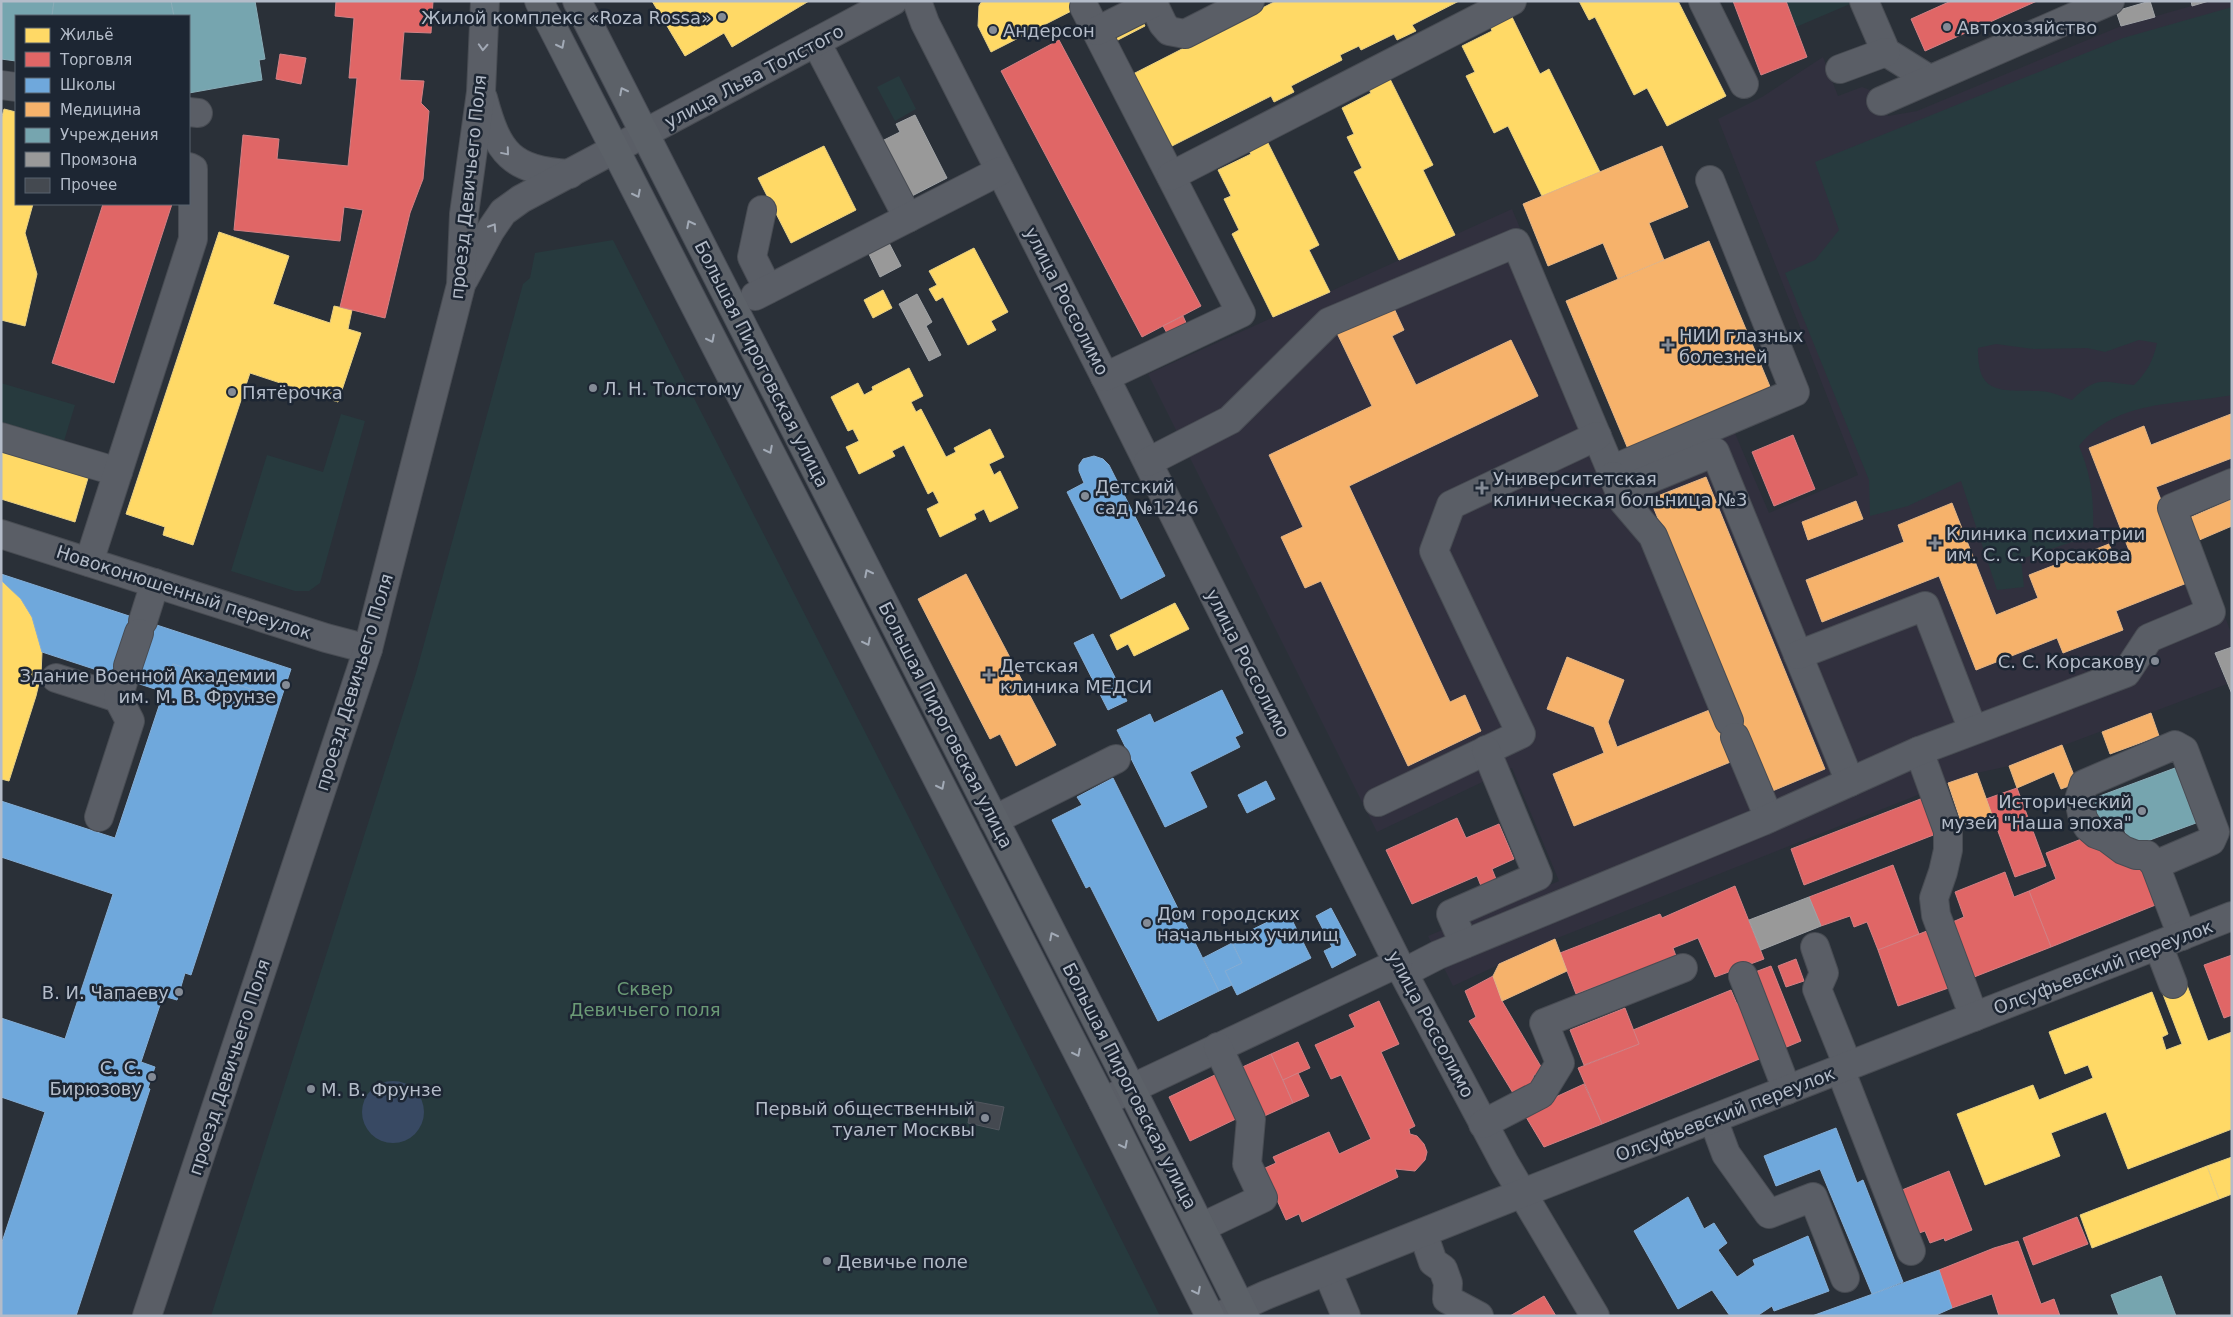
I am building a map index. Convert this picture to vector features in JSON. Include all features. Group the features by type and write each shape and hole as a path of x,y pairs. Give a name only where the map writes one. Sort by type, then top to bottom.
{"main road":[{"name":"Большая Пироговская улица","path":"539,1 1210,1316"},
{"name":"Большая Пироговская улица","path":"577,1 1202,1227 1236,1313"}],"street":[{"name":"проезд Девичьего Поля","path":"146,1316 368,649 461,285 464,214 481,92 484,1"},
{"name":"улица Льва Толстого","path":"461,285 490,231 503,212 521,199 893,1"},
{"name":"улица Россолимо","path":"916,1 925,23 1106,377 1400,968 1522,1194 1595,1316"},
{"path":"1097,31 1152,2 1169,31 1185,34 1250,1"},
{"path":"1171,176 1512,1"},
{"path":"1703,1 1744,84"},
{"path":"1864,1 1886,52 1929,79"},
{"path":"1882,101 2110,1"},
{"path":"1084,7 1241,313 1106,377"},
{"path":"816,42 908,218"},
{"path":"1840,69 1886,52"},
{"path":"1,84 15,87"},
{"path":"481,92 489,121 500,145 512,159 528,168 545,172 570,174"},
{"path":"89,562 193,239 193,168 190,167"},
{"path":"762,210 752,257 762,292 1000,171"},
{"path":"1615,480 1795,392 1710,180"},
{"path":"1148,462 1230,420 1329,322 1516,243 1624,502 1653,536 1769,818"},
{"path":"1378,802 1521,734 1434,552 1451,505 1597,436"},
{"path":"1,437 118,472"},
{"path":"1615,480 1715,452 1850,782"},
{"path":"1102,1102 1218,1048 1400,968 1438,955 1769,818 1919,751 2126,673 2149,638 2211,612 2172,508 2232,484"},
{"name":"Новоконюшенный переулок","path":"1,534 326,638 368,649"},
{"path":"99,817 130,721 123,681 155,583"},
{"path":"1798,655 1925,606 1974,730"},
{"path":"56,678 123,681"},
{"path":"2155,866 2211,841 2215,832 2184,750 2175,745 2084,784 2079,800 2083,819 2096,834 2107,838 2123,850 2136,855 2147,856 2155,866 2170,940 2173,984"},
{"path":"1464,944 1451,914 1538,876 1486,750"},
{"path":"1919,751 1948,831 1948,850 1934,898 1936,915 1974,1017"},
{"path":"994,820 1116,759"},
{"name":"Олсуфьевский переулок","path":"1236,1313 1327,1271 2232,916"},
{"path":"1815,947 1824,973 1817,990 1911,1251"},
{"path":"1483,1124 1541,1094 1560,1063 1544,1023 1683,968"},
{"path":"1743,976 1786,1090"},
{"path":"1202,1227 1263,1198 1247,1164 1251,1119 1218,1048"},
{"path":"1713,1119 1726,1154 1768,1214 1812,1197 1845,1278"},
{"path":"1423,1233 1433,1262 1444,1269 1448,1283 1440,1307 1479,1316"},
{"path":"1327,1271 1346,1316"}],"shaded area":[{"name":"Университетская клиническая больница №3","path":"2209,1 2232,1 2232,499 2187,519 2232,635 2232,647 2215,654 2227,684 2009,766 1977,773 1948,783 1555,939 1453,986 1428,936 1559,881 1512,768 1377,832 1148,374 1512,209 1624,477 1734,431 1769,513 1858,475 1718,119 1762,97 1823,57 1838,96 1862,87 1878,93 1888,116 1917,111 2121,26"}],"green space":[{"path":"1786,1 1857,1 1796,27"},
{"path":"2232,7 2232,395 2170,403 2130,412 2111,420 2094,431 2079,446 2087,468 2091,489 2093,535 2021,559 2024,587 1997,590 1961,481 1908,506 1870,516 1869,480 1785,273 1815,260 1839,230 1815,162 2123,38","holes":["2139,340 2157,343 2149,366 2134,385 2107,382 2094,383 2072,400 2047,392 2002,390 1994,387 1982,375 1979,364 1978,348 1996,344 2033,349 2087,348 2105,352"]},
{"path":"899,76 916,109 895,121 877,87"},
{"name":"Сквер Девичьего поля","path":"613,240 904,808 1160,1316 211,1316 416,673 523,284 530,278 535,253"},
{"path":"1,383 75,405 64,441 1,422"},
{"path":"341,414 365,421 320,583 309,591 295,591 231,571 267,455 323,472"}],"water":[{"path":"393,1081 410,1086 415,1090 419,1095 424,1112 419,1129 415,1134 410,1138 393,1143 376,1138 371,1134 367,1129 362,1112 367,1095 371,1090 376,1086"}],"building: Жильё":[{"name":"Жилой комплекс «Roza Rossa»","path":"652,1 809,1 732,47 724,33 685,56"},
{"path":"982,1 1091,1 991,52 978,26 979,6"},
{"path":"1276,1 1459,1 1412,25 1416,31 1397,40 1394,34 1361,50 1359,46 1340,55 1342,60 1291,86 1294,92 1274,102 1271,96 1170,147 1133,74"},
{"path":"1579,1 1678,1 1726,96 1667,126 1647,88 1634,95 1595,17 1589,20"},
{"path":"1511,15 1540,74 1549,69 1600,172 1542,196 1508,126 1494,133 1466,76 1475,72 1462,46 1492,31 1490,25"},
{"path":"1142,20 1145,26 1116,41 1113,35"},
{"path":"1389,77 1433,165 1423,170 1455,235 1399,260 1354,172 1362,168 1347,137 1354,134 1342,108 1371,93 1368,88"},
{"path":"4,109 15,112 15,205 33,205 25,233 37,274 25,326 1,320 1,120"},
{"path":"1266,139 1319,245 1309,250 1330,292 1273,317 1232,234 1239,230 1224,199 1231,196 1218,170 1251,154 1247,148"},
{"path":"824,146 856,210 791,243 758,178"},
{"path":"219,232 289,256 273,304 330,323 334,306 352,310 348,329 361,333 338,402 250,373 193,545 163,535 165,527 126,514"},
{"path":"974,248 1008,312 991,321 996,330 968,345 943,297 936,301 929,289 937,285 929,271"},
{"path":"883,290 892,308 873,318 864,300"},
{"path":"909,368 923,396 911,402 916,412 921,409 946,457 956,452 954,448 990,429 1004,457 989,464 994,475 1000,471 1018,508 990,522 984,509 974,514 976,519 940,537 927,509 939,503 933,491 928,494 904,445 892,451 895,456 859,474 846,447 859,441 853,429 848,431 831,397 858,383 864,395 873,390 872,387"},
{"path":"1,452 88,478 75,522 1,499"},
{"path":"1,580 21,599 32,617 42,652 41,675 36,696 9,781 1,779"},
{"path":"1175,603 1189,629 1134,656 1128,644 1117,650 1110,635"},
{"path":"2185,980 2208,1041 2232,1032 2232,1129 2128,1169 2106,1112 2051,1133 2060,1156 1985,1185 1957,1114 2033,1085 2039,1100 2093,1078 2088,1065 2065,1074 2049,1032 2152,992 2168,1034 2162,1037 2166,1050 2182,1044 2161,989"},
{"path":"2232,1157 2232,1194 2219,1199 2207,1166"},
{"path":"2207,1166 2219,1199 2092,1248 2080,1215"}],"building: Торговля":[{"path":"336,1 433,1 431,33 404,32 400,80 424,81 421,103 429,111 423,179 410,213 385,318 340,307 363,210 344,207 340,241 234,230 243,135 279,139 277,159 348,166 357,78 349,78 354,18 335,16"},
{"path":"1733,1 1786,1 1807,57 1761,75"},
{"name":"Автохозяйство","path":"1951,1 2037,1 1925,51 1911,19"},
{"path":"1059,40 1201,306 1142,337 1001,71"},
{"path":"280,54 306,58 301,84 276,79"},
{"path":"103,205 172,205 114,383 52,363"},
{"path":"1183,316 1187,325 1168,335 1163,326"},
{"path":"1793,435 1815,489 1774,506 1752,452"},
{"path":"2017,788 2046,866 2015,877 1986,799"},
{"path":"1923,798 1936,834 1804,885 1791,849"},
{"path":"1457,818 1466,838 1499,824 1514,859 1492,869 1496,879 1481,886 1477,876 1412,904 1386,850"},
{"path":"2089,836 2095,848 2105,844 2113,860 2127,867 2141,860 2158,904 2051,947 2029,891 2056,879 2046,853"},
{"path":"1893,865 1919,934 1878,950 1867,922 1854,927 1850,916 1821,926 1809,897"},
{"path":"2005,872 2014,897 2029,891 2051,947 1969,979 1948,924 1964,917 1955,892"},
{"path":"1735,886 1764,959 1715,977 1698,938 1673,948 1676,956 1576,994 1560,953 1660,914 1662,918"},
{"path":"1932,929 1954,986 1898,1006 1878,950"},
{"path":"2232,955 2232,1015 2224,1018 2204,965"},
{"path":"1796,959 1804,981 1786,987 1778,966"},
{"path":"1771,966 1801,1041 1777,1051 1747,975"},
{"path":"1493,976 1502,1001 1543,1070 1533,1076 1538,1085 1516,1098 1469,1021 1476,1017 1465,991"},
{"path":"1731,990 1737,1004 1747,1000 1769,1055 1602,1124 1578,1068 1639,1044 1633,1030"},
{"path":"1379,1001 1399,1044 1381,1052 1415,1126 1409,1129 1410,1134 1417,1136 1424,1144 1427,1152 1425,1160 1415,1171 1395,1169 1398,1177 1302,1222 1299,1214 1286,1220 1263,1169 1276,1163 1273,1157 1329,1132 1339,1154 1371,1139 1341,1075 1331,1079 1315,1045 1355,1027 1349,1015"},
{"path":"1625,1008 1639,1044 1584,1065 1570,1030"},
{"path":"1298,1042 1310,1068 1283,1080 1271,1054"},
{"path":"1271,1054 1293,1103 1260,1118 1238,1069"},
{"path":"1219,1073 1240,1117 1190,1141 1169,1097"},
{"path":"1298,1073 1309,1096 1293,1103 1283,1080"},
{"path":"1584,1084 1602,1124 1544,1147 1523,1112"},
{"path":"1949,1171 1972,1230 1945,1241 1944,1238 1930,1243 1925,1231 1919,1233 1902,1190"},
{"path":"2077,1217 2088,1244 2033,1265 2023,1238"},
{"path":"2018,1241 2041,1304 2054,1299 2060,1316 1999,1316 1992,1294 1952,1308 1939,1270 1994,1248"},
{"path":"1544,1296 1556,1316 1510,1316"}],"building: Школы":[{"path":"1094,456 1103,459 1109,465 1165,576 1121,599 1067,492 1084,483 1079,471 1079,465 1083,459"},
{"path":"1,574 291,669 281,699 173,664 164,692 42,652 32,617 21,599 1,580"},
{"path":"1093,634 1127,701 1108,710 1074,643"},
{"path":"173,664 281,699 191,975 185,973 177,1000 163,996 141,1062 155,1067 148,1088 150,1089 76,1316 1,1316 1,1245 45,1112 1,1097 1,1018 65,1039 113,894 1,857 1,801 115,838"},
{"path":"1222,690 1243,733 1235,737 1240,747 1190,772 1207,807 1165,827 1117,730 1150,714 1154,723"},
{"name":"Дом городских начальных училищ","path":"1113,778 1219,991 1158,1021 1090,886 1086,888 1052,820 1082,805 1077,797"},
{"path":"1266,781 1275,799 1247,813 1238,795"},
{"path":"1331,908 1356,955 1332,968 1324,951 1332,947 1316,916"},
{"path":"1288,912 1311,958 1237,995 1225,971 1242,963 1231,940"},
{"path":"1232,943 1242,963 1225,971 1232,985 1219,991 1203,958"},
{"path":"1836,1128 1857,1183 1863,1180 1903,1282 1872,1294 1820,1169 1776,1186 1764,1156"},
{"path":"1688,1197 1704,1229 1714,1223 1727,1243 1718,1250 1737,1277 1755,1265 1753,1260 1808,1236 1829,1291 1774,1311 1772,1306 1757,1316 1730,1316 1712,1290 1678,1309 1634,1231"},
{"path":"1939,1270 1952,1308 1934,1316 1812,1316"}],"building: Медицина":[{"path":"1662,146 1688,207 1649,223 1664,260 1618,279 1603,243 1548,266 1523,204"},
{"name":"НИИ глазных болезней","path":"1709,241 1771,389 1628,449 1566,301"},
{"path":"1392,304 1404,330 1392,336 1416,385 1511,340 1538,396 1349,486 1450,702 1465,695 1481,731 1408,766 1321,581 1305,588 1281,537 1303,527 1269,455 1372,406 1336,331"},
{"name":"Клиника психиатрии им. С. С. Корсакова","path":"2231,414 2232,458 2156,487 2192,581 2116,611 2123,630 2063,653 2057,638 1976,670 1939,576 1822,622 1806,580 1904,542 1898,525 1952,503 1996,615 2038,598 2029,575 2109,544 2117,564 2132,558 2089,448 2144,426 2151,445"},
{"path":"1706,477 1825,769 1770,792 1650,499"},
{"path":"2232,499 2232,526 2197,541 2187,519"},
{"path":"1856,501 1863,519 1808,540 1802,522"},
{"name":"Детская клиника МЕДСИ","path":"966,574 1056,745 1016,766 1000,734 990,739 918,599"},
{"path":"1567,657 1624,680 1608,722 1617,747 1712,709 1739,717 1746,733 1733,761 1574,826 1553,774 1604,753 1594,727 1547,709"},
{"path":"2151,713 2159,736 2110,754 2102,732"},
{"path":"2062,745 2077,783 2061,789 2054,772 2017,788 2009,766"},
{"path":"1977,773 1992,815 1962,825 1948,783"},
{"path":"1555,939 1567,971 1502,1001 1493,976 1499,964"}],"building: Учреждения":[{"path":"1,1 54,1 52,15 15,15 15,61 1,59"},
{"path":"54,1 171,1 174,15 52,15"},
{"path":"171,1 255,1 265,59 259,60 262,80 190,93 190,15 174,15"},
{"name":"Исторический музей \"Наша эпоха\"","path":"2175,768 2196,823 2131,847 2121,821 2099,829 2089,800"},
{"path":"2161,1276 2176,1316 2119,1316 2111,1295"}],"building: Промзона":[{"path":"2150,1 2155,17 2121,26 2116,11"},
{"path":"2191,1 2209,1 2192,6"},
{"path":"915,115 947,178 910,197 882,141 900,132 896,124"},
{"path":"888,241 901,266 880,277 868,252"},
{"path":"917,294 932,322 926,326 941,355 929,361 899,304"},
{"path":"2232,647 2232,694 2215,653"},
{"path":"1809,897 1821,926 1761,950 1749,920"}],"building: Прочее":[{"name":"Первый общественный туалет Москвы","path":"972,1101 1004,1107 999,1130 968,1123"}],"place":[{"name":"Жилой комплекс «Roza Rossa»","path":"722,17"},
{"name":"Автохозяйство","path":"1947,27"},
{"name":"Андерсон","path":"993,30"},
{"name":"НИИ глазных болезней","path":"1668,345"},
{"name":"Л. Н. Толстому","path":"593,388"},
{"name":"Пятёрочка","path":"232,392"},
{"name":"Университетская клиническая больница №3","path":"1482,488"},
{"name":"Детский сад №1246","path":"1085,496"},
{"name":"Клиника психиатрии им. С. С. Корсакова","path":"1935,543"},
{"name":"С. С. Корсакову","path":"2155,661"},
{"name":"Детская клиника МЕДСИ","path":"989,675"},
{"name":"Здание Военной Академии им. М. В. Фрунзе","path":"286,685"},
{"name":"Исторический музей \"Наша эпоха\"","path":"2142,811"},
{"name":"Дом городских начальных училищ","path":"1147,923"},
{"name":"В. И. Чапаеву","path":"179,992"},
{"name":"С. С. Бирюзову","path":"152,1077"},
{"name":"М. В. Фрунзе","path":"311,1089"},
{"name":"Первый общественный туалет Москвы","path":"985,1118"},
{"name":"Девичье поле","path":"827,1261"}]}
